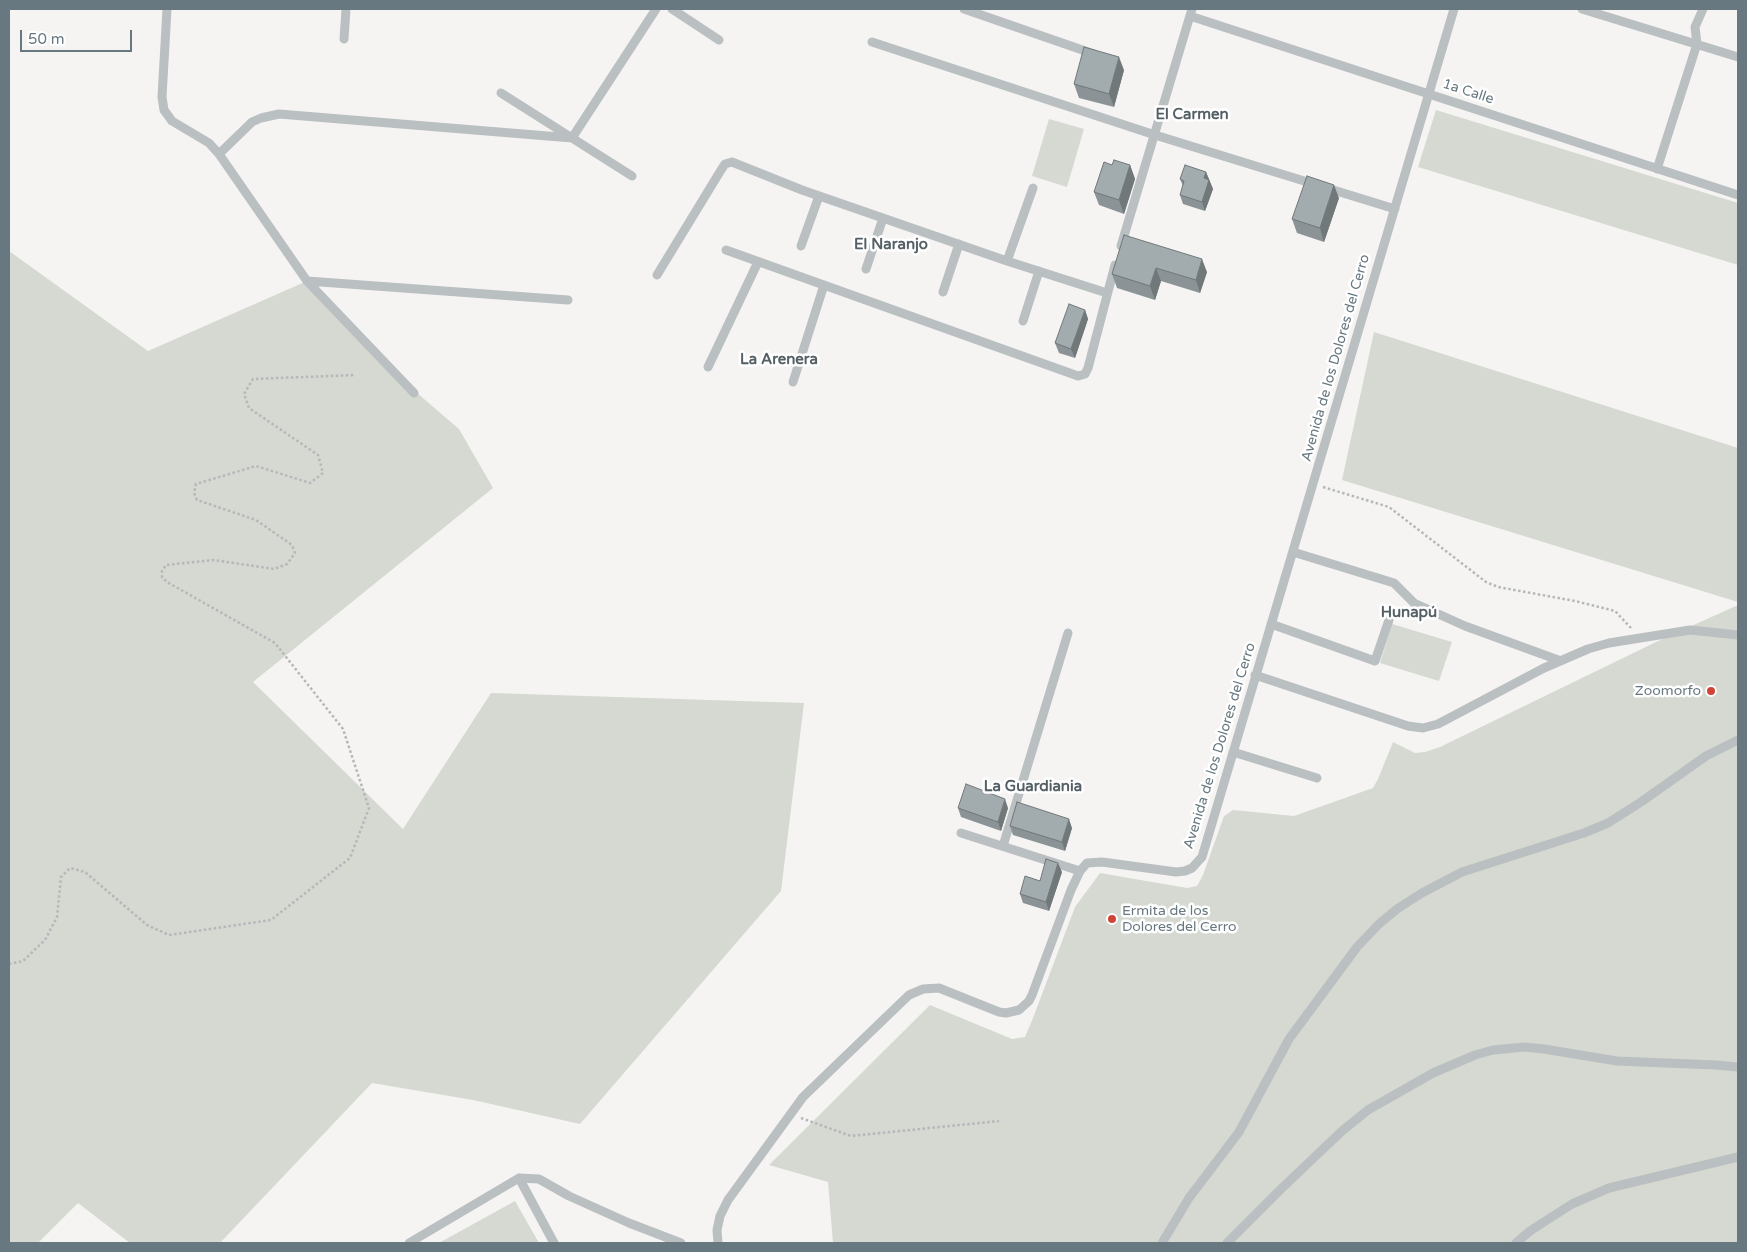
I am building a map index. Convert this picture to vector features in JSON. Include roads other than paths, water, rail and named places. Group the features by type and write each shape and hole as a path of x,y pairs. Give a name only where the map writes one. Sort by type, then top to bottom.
{"street":[{"path":"167,9 162,97 164,110 172,121 209,143 219,154 307,281 414,393"},
{"path":"344,39 346,9"},
{"path":"572,138 656,9"},
{"path":"672,9 719,40"},
{"path":"964,9 1102,57"},
{"name":"Avenida de los Dolores del Cerro","path":"1080,871 1087,863 1102,862 1176,872 1185,871 1198,863 1204,851 1454,9"},
{"path":"1582,9 1738,57"},
{"path":"1656,169 1697,44 1695,28 1703,9"},
{"path":"726,250 1078,376 1085,374 1107,293 1191,12"},
{"name":"1a Calle","path":"1191,12 1656,169 1738,194"},
{"path":"872,42 1155,135 1395,209"},
{"path":"501,93 632,176"},
{"path":"219,154 252,122 279,114 572,138"},
{"path":"657,275 725,164 732,162 819,196 1007,261 1107,293"},
{"path":"1007,261 1033,188"},
{"path":"801,246 819,196"},
{"path":"866,270 883,218"},
{"path":"943,292 959,244"},
{"path":"708,367 758,262"},
{"path":"1023,322 1039,271"},
{"path":"307,281 568,300"},
{"path":"793,382 824,285"},
{"path":"1293,552 1394,583 1414,603 1465,626 1561,661"},
{"path":"1271,624 1376,661 1389,620"},
{"path":"1256,675 1408,726 1423,728 1438,724 1493,694 1561,661 1609,642 1690,630 1738,635"},
{"path":"1003,846 1068,633"},
{"path":"1162,1243 1189,1198 1239,1132 1289,1039 1357,947 1379,924 1397,909 1422,893 1462,872 1584,834 1608,823 1706,756 1738,740"},
{"path":"1233,752 1317,778"},
{"path":"718,1243 717,1230 720,1216 728,1200 803,1097 909,995 916,991 939,988 999,1012 1012,1012 1024,1006 1032,995 1080,871 961,833"},
{"path":"1228,1243 1322,1150 1368,1110 1433,1073 1475,1055 1493,1050 1524,1048 1544,1049 1617,1061 1738,1067"},
{"path":"1516,1243 1530,1231 1572,1204 1609,1188 1738,1157"},
{"path":"519,1178 554,1243"},
{"path":"409,1243 519,1178 538,1179 569,1196 629,1223 681,1243"}],"place":[{"name":"Zoomorfo","path":"1711,691"},
{"name":"Ermita de los Dolores del Cerro","path":"1112,919"}],"district":[{"name":"El Carmen","path":"1192,115"},
{"name":"El Naranjo","path":"891,245"},
{"name":"La Arenera","path":"779,360"},
{"name":"Hunapú","path":"1409,613"},
{"name":"La Guardiania","path":"1033,787"}]}
